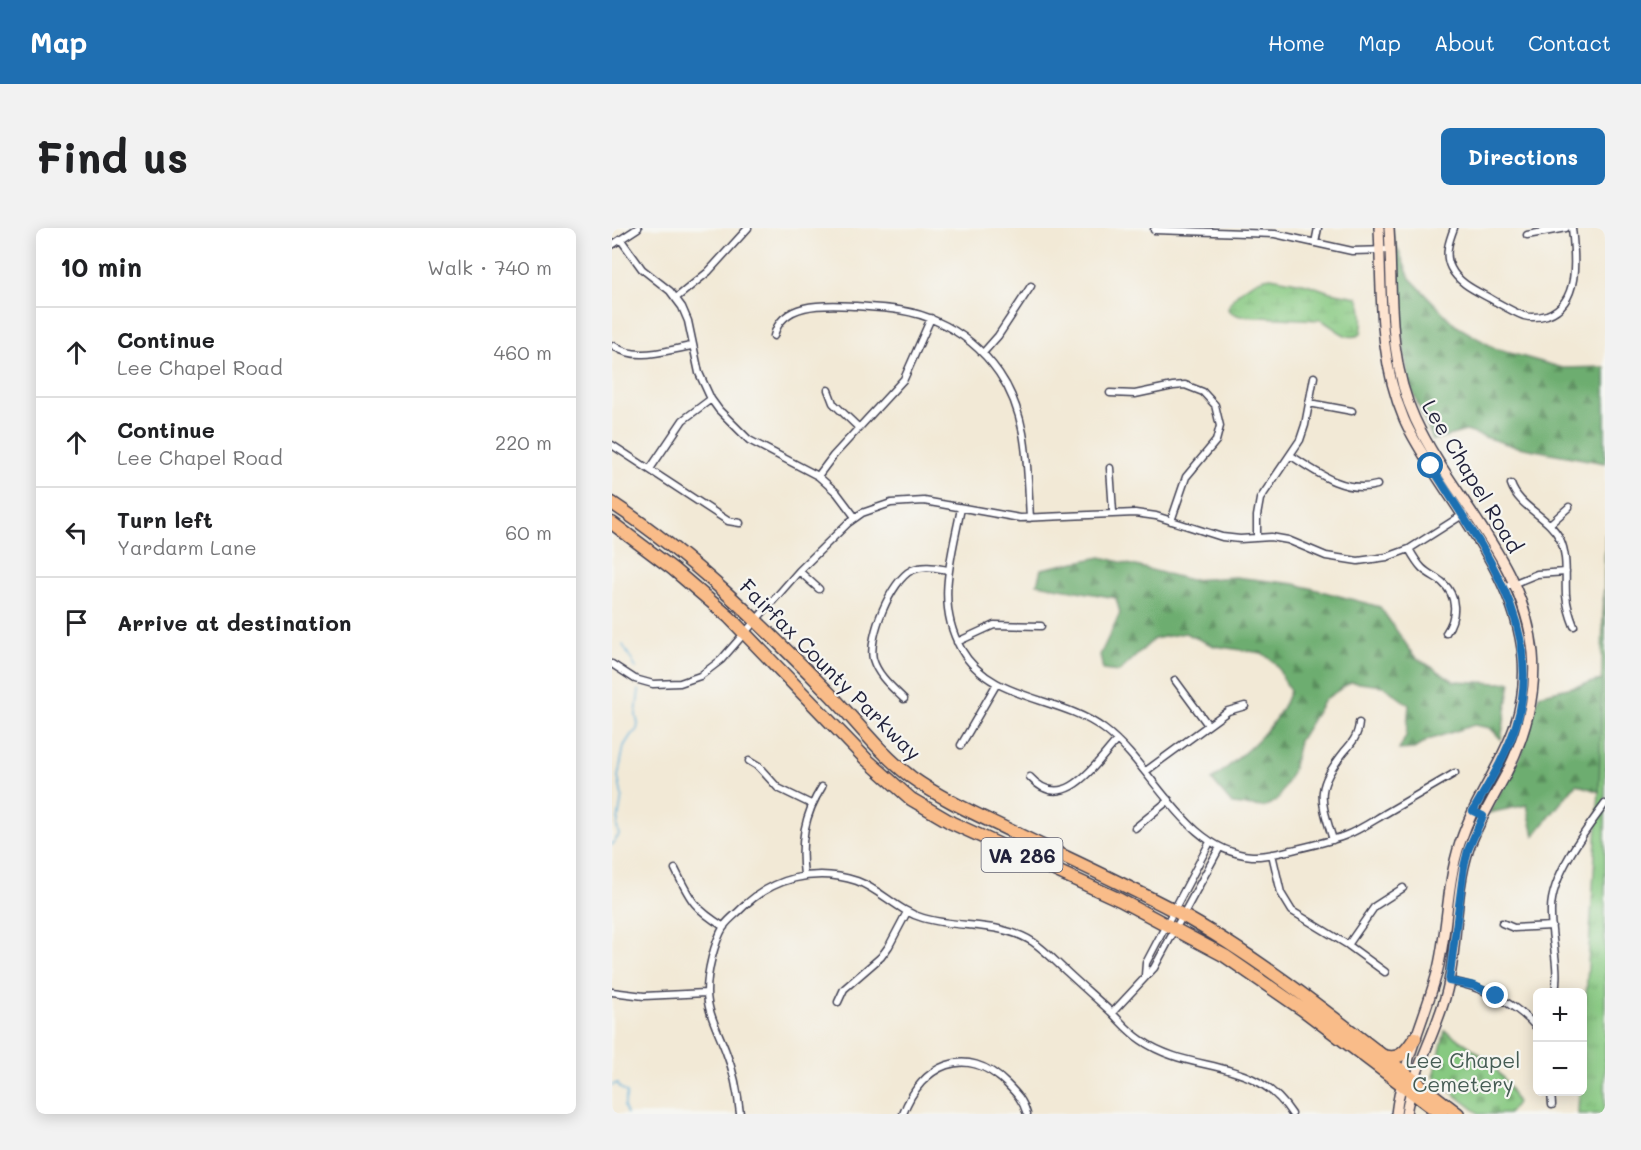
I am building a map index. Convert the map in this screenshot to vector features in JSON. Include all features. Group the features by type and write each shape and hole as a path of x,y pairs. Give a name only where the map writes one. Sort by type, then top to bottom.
{"highway":[{"name":"Fairfax County Parkway","path":"612,502 709,576 757,620 829,693 873,742 912,777 948,801 1178,913 1267,970 1377,1053 1441,1114"},
{"name":"Fairfax County Parkway","path":"612,523 673,568 744,633 866,759 911,799 952,823 1120,900 1225,956 1407,1082 1458,1114"},
{"path":"1377,1053 1390,1058 1399,1057 1407,1051 1415,1038"},
{"path":"1420,1114 1427,1111 1441,1114"}],"main road":[{"name":"Lee Chapel Road","path":"1379,228 1384,345 1393,391 1411,435 1504,587 1520,634 1523,671 1522,696 1512,736 1473,811 1456,855 1437,973 1415,1038 1407,1082 1406,1114"},
{"name":"Lee Chapel Road","path":"1389,228 1395,344 1403,387 1422,432 1515,582 1531,637 1534,672 1532,704 1525,731 1468,850 1445,998 1407,1082 1396,1114"},
{"path":"1473,811 1483,816"}],"street":[{"path":"612,246 638,228"},
{"path":"676,298 708,272 748,228"},
{"path":"1315,243 1318,228"},
{"path":"1454,228 1447,250 1455,275 1464,283 1516,313 1532,317 1551,313 1568,297 1572,285 1572,228"},
{"path":"1527,235 1566,228"},
{"path":"1154,230 1275,234 1352,251 1390,250"},
{"path":"621,240 642,269 676,298 688,321 699,373 711,399 729,422 749,440 818,476 837,493 855,517"},
{"path":"983,353 998,336 1031,286"},
{"path":"774,336 776,328 787,317 801,309 816,306 893,308 931,318 964,337 983,353 1005,383 1019,416 1026,449 1030,518"},
{"path":"818,476 833,456 904,379 931,318"},
{"path":"614,346 622,352 637,354 692,346"},
{"path":"1257,537 1260,499 1302,434 1314,377"},
{"path":"1110,393 1135,394 1185,385 1203,392 1215,405 1220,426 1216,441 1186,477 1171,521"},
{"path":"828,390 833,403 859,428"},
{"path":"650,469 683,420 711,399"},
{"path":"1310,403 1352,411"},
{"path":"612,445 728,521 740,523"},
{"path":"1290,455 1332,481 1362,488 1377,485"},
{"path":"1110,468 1113,513"},
{"path":"1511,484 1517,498 1550,524 1563,548 1567,604 1574,626"},
{"path":"612,664 643,682 662,685 680,683 700,676 715,665 799,571 855,517 879,506 904,501 924,501 1006,516 1030,518 1135,513 1171,521 1222,537 1288,540 1326,556 1351,561 1379,559 1409,549 1470,510"},
{"path":"1550,524 1569,507"},
{"path":"960,508 948,570 947,610 951,629 971,663 996,684 1080,715 1102,727 1146,771 1193,828 1210,842 1248,855 1272,854 1333,840 1362,828 1455,773"},
{"path":"1409,549 1422,568 1441,581 1451,593 1454,604 1453,623 1446,633"},
{"path":"904,699 876,666 872,650 874,633 893,589 902,577 924,567 948,570"},
{"path":"799,571 819,589"},
{"path":"1504,587 1537,574 1566,572"},
{"path":"957,642 994,625 1041,626"},
{"path":"1175,680 1208,725"},
{"path":"962,745 996,684"},
{"path":"1146,771 1232,709 1245,706"},
{"path":"1333,840 1323,804 1323,786 1331,769 1355,738 1359,723"},
{"path":"1030,777 1037,785 1048,790 1070,788 1083,779 1117,740"},
{"path":"749,761 759,766 778,788 811,804"},
{"path":"804,875 802,841 811,804 822,787"},
{"path":"1135,828 1169,800"},
{"path":"1556,988 1557,976 1552,898 1559,876 1605,804"},
{"path":"1112,1013 1145,975 1154,968 1210,842"},
{"path":"1145,975 1146,963 1172,927 1178,913 1220,847"},
{"path":"1272,854 1281,893 1288,907 1348,945 1385,972"},
{"path":"675,869 694,904 703,914 724,927"},
{"path":"740,1114 734,1075 714,1022 706,993 712,960 724,927 744,906 778,883 804,875 836,876 864,884 907,912 947,924 997,928 1022,936 1044,951 1130,1032 1156,1049 1184,1059 1238,1072 1259,1082 1281,1099 1292,1114"},
{"path":"1348,945 1375,906 1403,888"},
{"path":"838,1002 844,989 881,957 907,912"},
{"path":"1502,923 1508,927 1517,928 1552,926"},
{"path":"1449,981 1487,991 1533,1023"},
{"path":"612,992 644,996 706,993"},
{"path":"903,1114 911,1096 924,1080 941,1067 962,1062 983,1065 998,1074 1020,1097 1027,1114"},
{"path":"1551,1096 1552,1105"}],"green space":[{"path":"1391,233 1410,278 1455,325 1496,349 1563,368 1605,367 1605,463 1513,446 1466,431 1433,440 1409,383 1398,308"},
{"path":"1271,277 1357,297 1362,310 1361,334 1345,335 1321,320 1240,316 1230,312 1228,309 1230,303 1239,293 1258,280"},
{"path":"1605,534 1605,1114 1578,1114 1579,1096 1587,1096 1587,988 1599,792"},
{"path":"1101,557 1190,580 1235,577 1295,584 1380,607 1415,657 1454,681 1511,682 1501,739 1490,728 1474,725 1428,740 1414,749 1399,750 1406,736 1409,705 1383,686 1351,682 1324,700 1299,741 1292,772 1278,800 1264,807 1232,804 1212,780 1268,729 1284,705 1290,691 1275,663 1262,653 1214,646 1185,633 1154,639 1119,672 1103,670 1100,655 1120,613 1116,598 1037,584 1041,569"},
{"path":"1602,680 1599,792 1576,784 1534,836 1527,805 1489,813 1523,751 1539,695"},
{"name":"Lee Chapel Cemetery","path":"1445,1031 1479,1053 1504,1079 1517,1103 1508,1114 1480,1114 1442,1085 1434,1076"}],"waterway":[{"path":"623,645 636,668"},
{"path":"612,845 619,835 617,827 622,796 618,777 624,746 637,730 639,690"},
{"path":"612,1085 618,1083 619,1087 627,1093 624,1107 627,1114"}],"route":[{"path":"1431,466 1500,577 1509,596 1520,634 1523,683 1517,722 1496,770 1473,811 1483,816 1474,833 1464,867 1449,981 1475,986 1496,996"}]}
